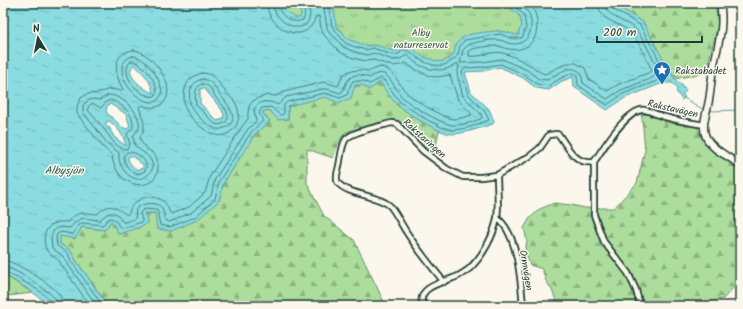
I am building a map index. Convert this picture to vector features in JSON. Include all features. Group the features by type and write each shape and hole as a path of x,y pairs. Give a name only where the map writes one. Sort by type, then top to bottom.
{"street":[{"path":"720,3 722,25 713,69 704,132 707,140 712,145 740,166"},
{"name":"Rakstavägen","path":"594,162 608,139 631,115 641,110 646,110 672,120 704,125"},
{"name":"Rakstaringen","path":"444,282 415,245 389,204 345,188 338,183 337,173 342,149 346,139 354,134 392,123 397,124 423,151 447,169 464,177 497,175"},
{"path":"423,306 424,292 431,287 459,276 475,263 487,244 494,230 497,218 497,175 530,156 540,148 549,135 553,134 559,135 576,158 584,162 594,162 594,215 604,242 628,273 636,290 640,306"},
{"name":"Ormvägen","path":"497,218 502,222 514,246 519,265 523,306"}],"green space":[{"name":"Alby naturreservat","path":"95,3 536,3 580,39 421,73"},
{"path":"612,3 715,3 718,25 708,63 703,73 675,79"},
{"path":"380,82 397,105 422,122 439,130 434,157 397,121 379,124 355,129 345,133 339,141 333,158 307,149 307,183 324,216 354,240 386,306 108,306 71,251 60,244 58,234 82,227 105,230 111,221 119,234 138,228 148,222 144,213 155,213 219,201 223,184 255,134 270,121 262,112 269,110 278,119 288,119 288,106 355,85"},
{"path":"647,114 669,123 697,126 708,147 717,155 736,167 740,172 740,280 723,299 684,306 643,306 623,304 616,306 558,306 542,269 530,265 525,250 527,241 524,228 530,218 540,209 554,203 585,208 614,208 637,183 645,150 641,115"},
{"path":"3,274 33,293 7,296 11,306 3,306"}],"water":[{"name":"Albysjön","path":"3,3 284,3 281,4 287,12 296,18 300,18 301,13 292,3 331,3 334,7 337,28 342,31 347,39 367,46 375,45 393,51 397,51 398,48 406,45 411,47 423,57 435,61 441,61 446,60 454,54 457,43 469,35 504,31 519,35 519,30 522,27 520,16 506,3 612,3 643,22 669,70 686,91 682,95 685,97 682,100 676,91 677,89 675,85 672,83 663,83 625,98 607,110 574,87 573,77 562,81 549,90 536,88 523,78 500,67 484,71 465,72 471,92 489,109 494,121 493,124 454,134 441,131 408,113 392,99 380,82 369,90 362,85 355,85 351,98 339,103 325,97 288,106 288,119 278,120 269,110 262,112 270,121 255,134 223,184 219,201 197,220 171,231 157,229 155,213 144,213 148,222 138,228 119,234 111,221 105,230 82,227 75,239 60,236 60,244 71,251 108,306 50,306 31,291 3,274","holes":["134,65 144,74 151,85 153,93 145,89 136,81 131,73 131,69","204,88 222,110 224,115 223,119 217,121 200,103 200,89","110,104 126,114 130,126 127,129 122,127 106,112 107,106","109,121 120,132 126,146 114,137 109,127 108,128 106,126 106,122","132,156 143,164 143,168 138,170 131,165 128,157"]}],"waterway":[{"path":"684,98 704,110"},
{"path":"709,111 740,110"}],"place":[{"name":"Rakstabadet","path":"662,85"}]}
